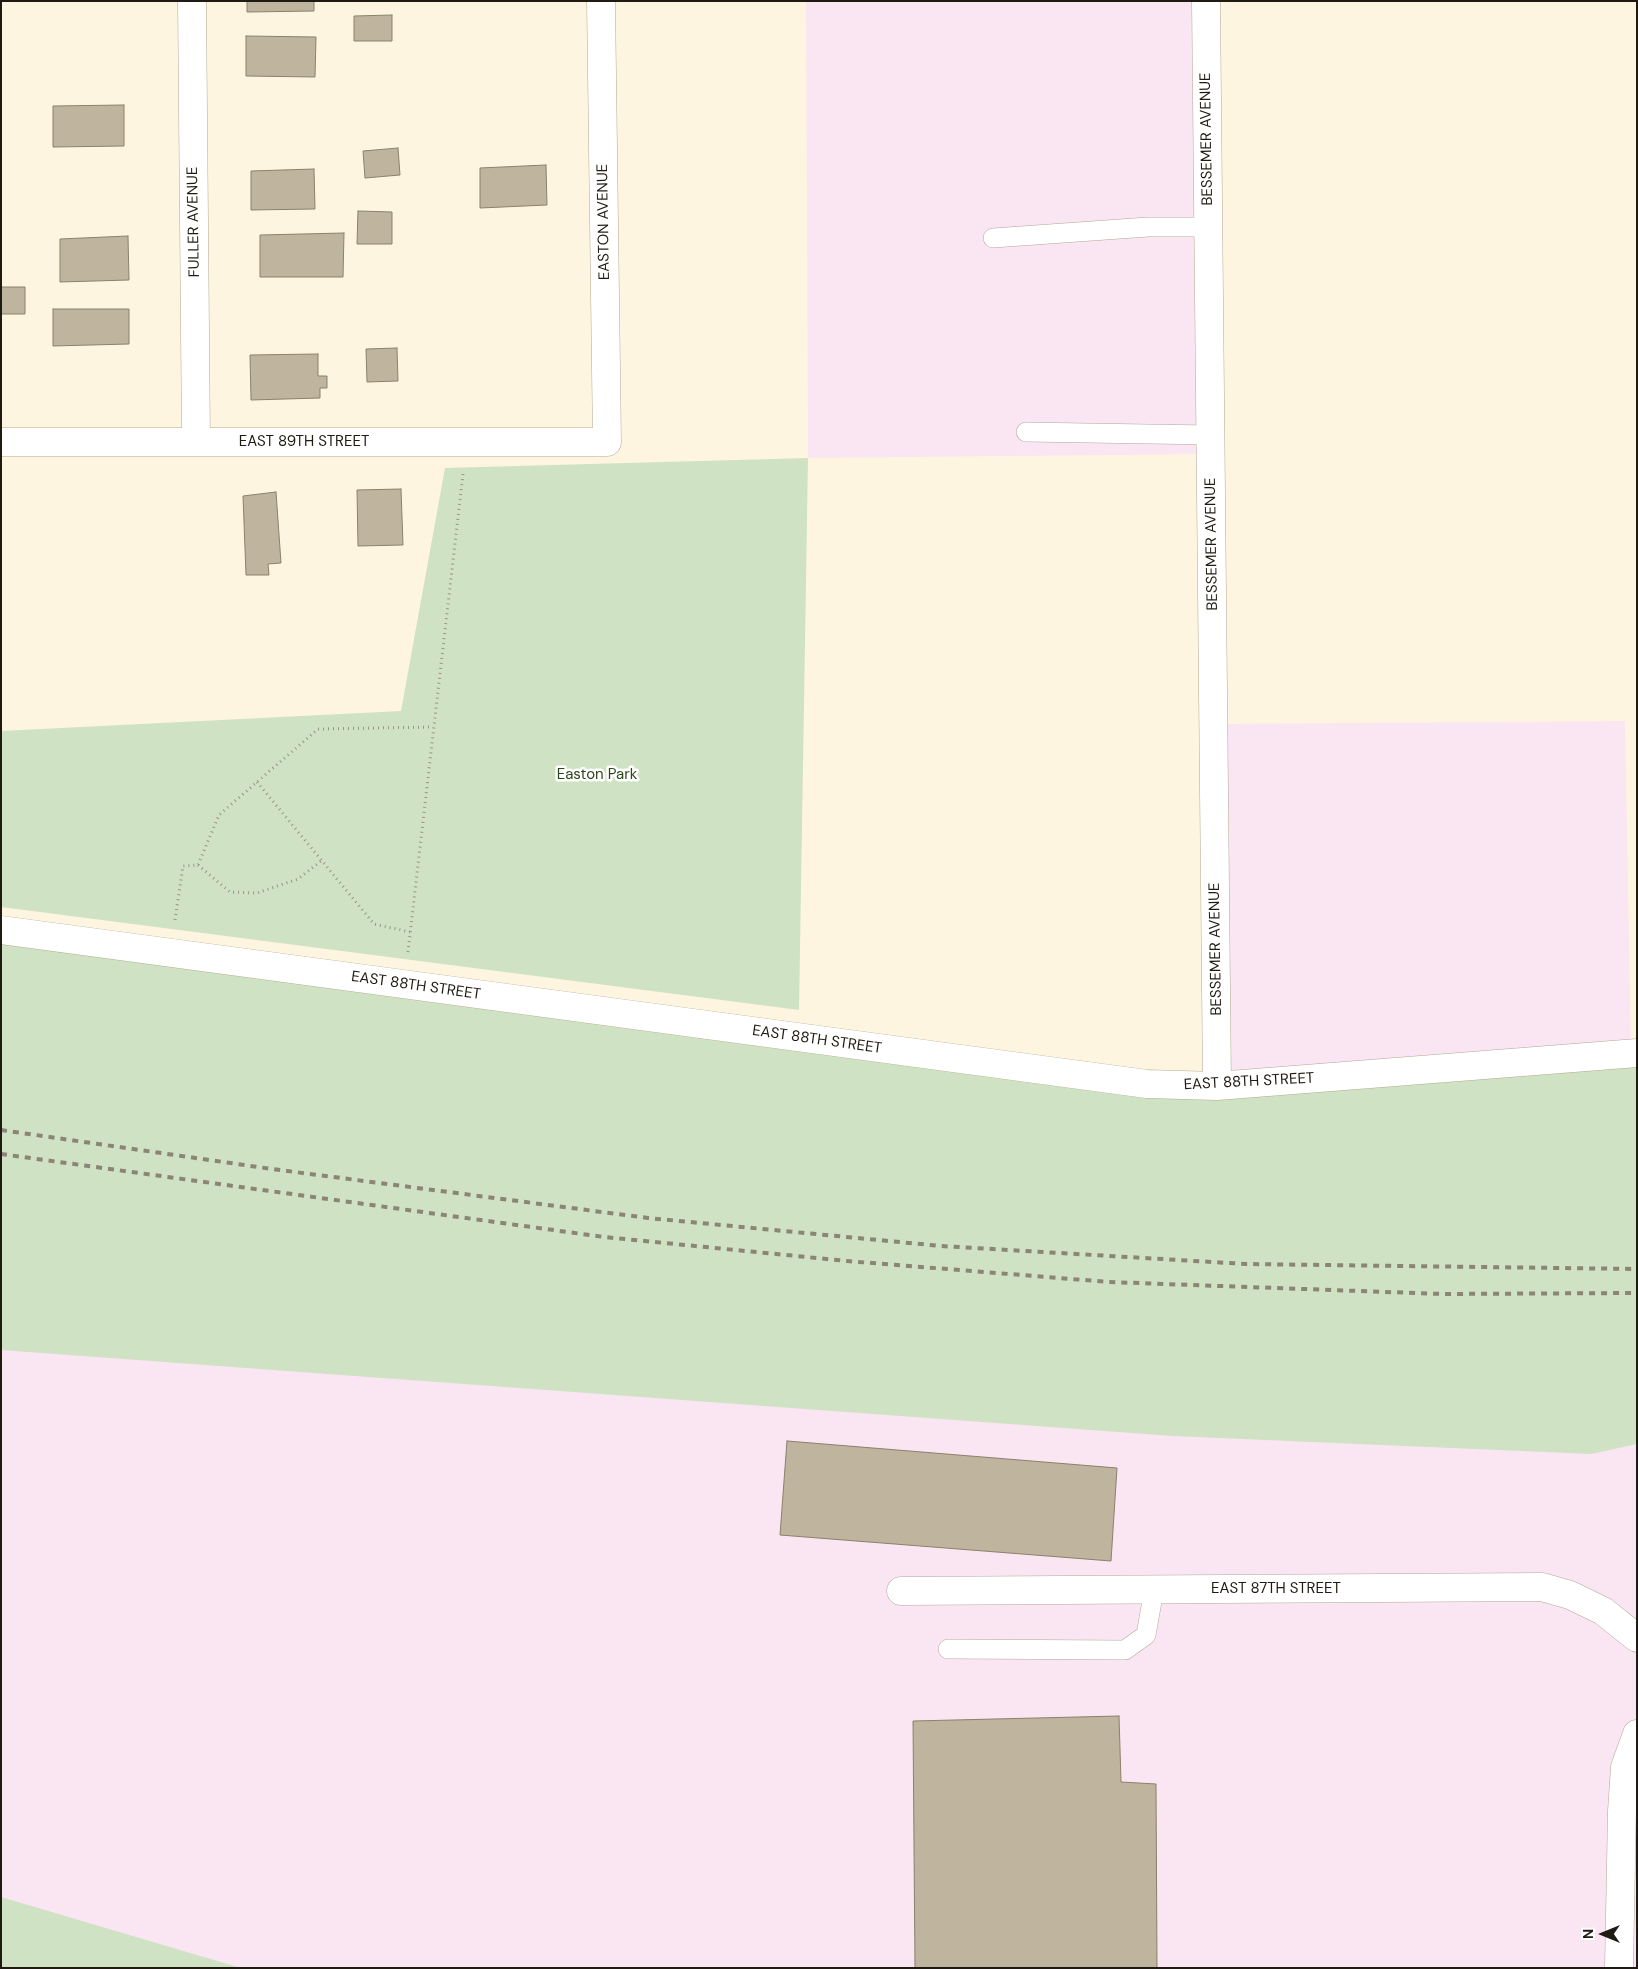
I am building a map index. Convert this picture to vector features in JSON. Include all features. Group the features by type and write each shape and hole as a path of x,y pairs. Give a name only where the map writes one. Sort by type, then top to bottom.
{"street":[{"name":"FULLER AVENUE","path":"192,1 196,442"},
{"name":"EASTON AVENUE","path":"601,1 607,442"},
{"name":"BESSEMER AVENUE","path":"1206,1 1217,1086"},
{"name":"EAST 89TH STREET","path":"1,442 607,442"},
{"name":"EAST 88TH STREET","path":"1,930 1147,1084 1217,1086 1637,1053"},
{"name":"EAST 87TH STREET","path":"900,1592 1542,1587 1570,1595 1603,1610 1637,1638"},
{"path":"1619,1968 1629,1810 1625,1767 1637,1734"}],"lane":[{"path":"994,238 1148,227 1208,227"},
{"path":"1026,432 1210,435"},
{"path":"948,1649 1125,1650 1146,1636 1154,1590"}],"path":[{"path":"407,958 464,468"},
{"path":"198,865 219,815 318,729 433,727"},
{"path":"256,782 374,924 410,932"},
{"path":"174,928 183,866 198,865 230,892 256,893 298,879 321,861"}],"shaded area":[{"path":"806,1 1206,1 1211,454 808,458"},
{"path":"1625,721 1631,1054 1217,1086 1213,724"},
{"path":"1,1279 1637,1408 1637,1968 1,1968"}],"green space":[{"name":"Easton Park","path":"808,458 799,1010 1,907 1,731 401,711 445,468"},
{"path":"1,930 1147,1084 1637,1053 1637,1444 1591,1454 1173,1436 1,1350"},
{"path":"1,1897 241,1968 1,1968"}],"building":[{"path":"247,1 314,1 314,11 247,12"},
{"path":"392,15 392,41 354,41 354,16"},
{"path":"246,36 316,37 315,77 246,76"},
{"path":"124,105 124,146 53,147 53,106"},
{"path":"398,148 400,175 365,178 363,151"},
{"path":"546,165 547,205 480,208 480,168"},
{"path":"314,169 315,209 251,210 251,171"},
{"path":"358,211 392,212 392,244 357,244"},
{"path":"344,233 343,277 260,277 260,235"},
{"path":"128,236 129,280 60,282 60,239"},
{"path":"1,287 25,287 25,314 1,314"},
{"path":"53,309 129,309 129,344 53,346"},
{"path":"397,348 398,381 367,382 366,349"},
{"path":"318,354 318,376 327,376 327,388 320,388 320,398 251,400 250,355"},
{"path":"401,489 403,545 358,546 357,490"},
{"path":"276,492 281,563 268,564 269,575 246,575 243,496"},
{"path":"787,1441 1117,1468 1111,1561 780,1535"},
{"path":"1119,1716 1121,1782 1156,1784 1157,1968 915,1968 913,1721"}],"railway":[{"path":"1,1130 272,1169 648,1218 941,1246 1246,1264 1637,1269"},
{"path":"1,1154 604,1237 847,1261 1109,1282 1443,1294 1637,1293"}]}
